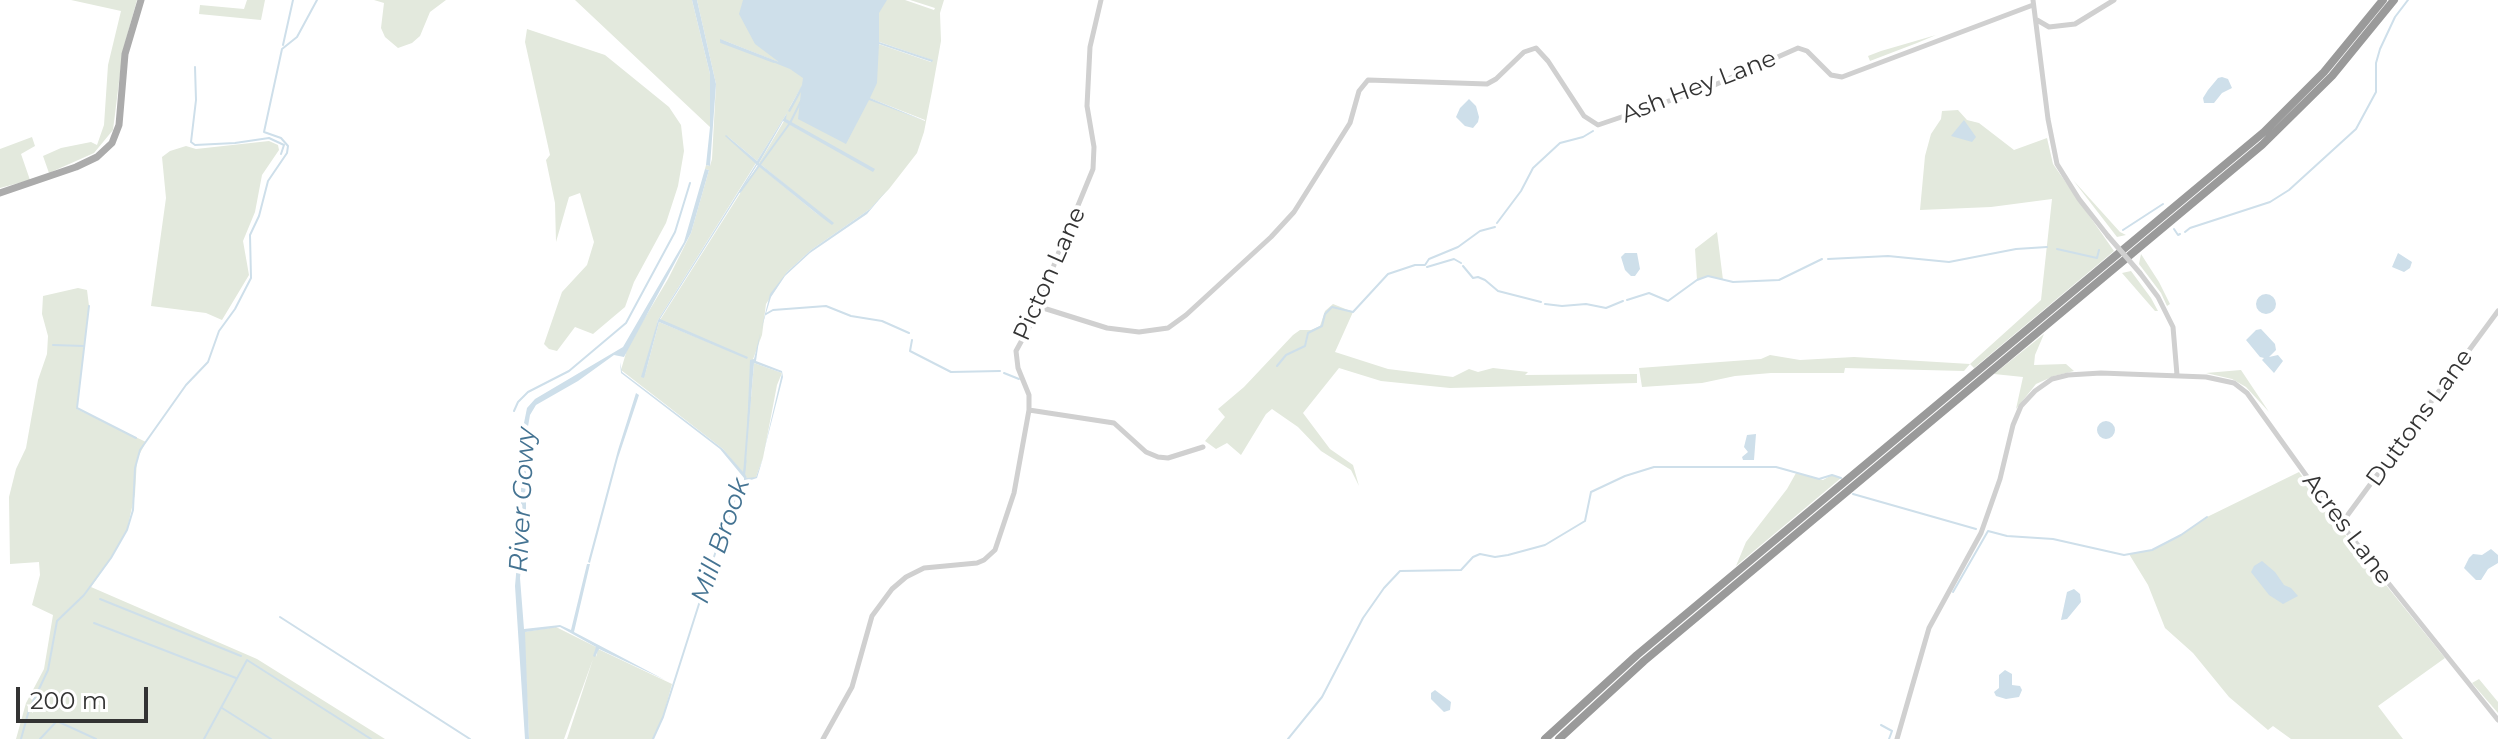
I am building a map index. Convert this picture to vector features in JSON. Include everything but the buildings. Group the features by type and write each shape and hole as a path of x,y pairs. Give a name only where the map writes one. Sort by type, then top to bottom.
{"highway":[{"path":"1545,739 1637,655 2264,132 2324,72 2383,0"},
{"path":"1559,739 1644,661 2262,145 2332,76 2394,0"}],"main road":[{"path":"0,193 76,167 97,157 112,143 119,125 125,54 141,0"}],"street":[{"name":"Picton Lane","path":"823,739 847,700 872,616 892,589 924,568 977,563 995,550 1014,493 1029,410 1029,395 1015,357 1016,351 1040,307 1093,169 1094,147 1087,106 1090,47 1101,0"},
{"path":"2036,19 2049,27 2075,24 2114,0"},
{"name":"Ash Hey Lane","path":"1040,307 1107,328 1139,332 1168,328 1271,237 1294,212 1350,123 1362,85 1373,79 1487,84 1524,52 1536,48 1584,116 1598,125 1710,87 1798,48 1807,51 1831,75 1842,77 2033,3"},
{"path":"2033,3 2057,164 2079,199 2158,297 2173,327 2177,375"},
{"name":"Duttons Lane","path":"2341,524 2498,311"},
{"name":"Acres Lane","path":"1897,739 1926,636 1948,589 1981,533 2021,406 2052,379 2068,375 2177,375 2234,383 2247,393 2341,524 2498,720"},
{"path":"1029,410 1114,423 1146,452 1158,457 1168,458 1203,447"}],"shaded area":[{"path":"71,0 137,0 123,50 113,130 94,153 49,173 43,156 61,148 91,142 97,145 104,125 108,65 121,11"},
{"path":"247,0 265,0 261,20 199,14 200,5 244,9"},
{"path":"374,0 446,0 430,12 420,36 398,48 385,37 381,28 384,3"},
{"path":"575,0 692,0 710,74 710,127"},
{"path":"697,0 750,0 931,62 865,37 813,0 905,0 934,10 910,0 944,0 940,13 941,41 924,132 917,153 870,209 811,250 787,272 766,304 762,335 752,362 746,455 754,363 782,373 763,458 756,477 751,479 723,449 621,370 628,346 691,233 709,170 705,169 706,165 710,166 712,159 716,84","holes":["720,39 925,120 925,121 810,76 788,110 808,76","787,113 785,119 874,171 784,121 759,163 833,224 758,165 660,320 747,358 659,322 644,378 658,320 756,163 726,135 757,161"]},
{"path":"527,29 605,55 669,107 681,125 684,151 678,186 666,223 634,282 625,307 593,334 575,327 557,351 544,344 562,292 587,265 594,242 580,193 569,197 556,242 555,203 546,160 550,155 525,42"},
{"path":"1936,35 1870,61 1868,56 1881,51"},
{"path":"1958,110 1967,120 1979,123 2014,150 2047,138 2053,164 2114,251 1974,368 1970,364 2041,300 2052,199 1991,207 1920,210 1925,156 1931,134 1941,119 1942,111"},
{"path":"32,137 35,146 21,154 30,180 0,188 0,149"},
{"path":"269,141 278,145 279,150 262,175 255,212 243,241 249,275 222,320 206,313 151,306 166,198 162,157 186,146 196,149"},
{"path":"2073,180 2120,232 2126,235 2117,237"},
{"path":"1717,232 1723,280 1708,276 1697,280 1695,249"},
{"path":"2141,254 2170,304 2167,306 2139,264"},
{"path":"2131,271 2151,298 2158,311 2122,273"},
{"path":"78,288 87,290 89,306 77,409 146,442 137,459 135,494 127,530 91,587 257,659 385,739 16,739 26,703 44,669 53,615 32,605 40,575 39,562 10,564 9,497 16,469 26,448 38,380 47,354 43,296"},
{"path":"1333,304 1353,312 1335,352 1388,369 1453,377 1469,369 1478,372 1493,368 1528,372 1525,375 1637,374 1637,383 1450,388 1381,381 1339,368 1303,413 1330,449 1353,465 1359,486 1351,470 1321,451 1298,427 1272,409 1241,455 1227,443 1216,449 1205,441 1225,417 1218,409 1244,387 1293,335 1300,330 1320,326 1325,311"},
{"path":"2044,334 2034,365 2066,364 2074,371 2036,384 2016,409 2023,377 1994,374"},
{"path":"1770,355 1800,360 1854,357 1970,364 1964,371 1845,368 1844,373 1771,373 1702,383 1642,387 1639,368 1761,359"},
{"path":"2241,370 2269,412 2246,387 2232,379 2206,373"},
{"path":"2299,472 2339,527 2445,658 2378,706 2403,739 2291,739 2273,726 2268,730 2229,697 2193,653 2165,628 2148,585 2129,554 2152,550 2207,517"},
{"path":"1796,473 1823,480 1832,475 1841,478 1736,566 1746,542"},
{"path":"556,627 596,647 596,657 598,649 672,684 653,739 567,739 593,659 564,739 529,739 524,632"},
{"path":"2479,679 2498,702 2498,713 2472,683"}],"water":[{"path":"692,0 697,0 716,84 710,166 706,165 710,74"},
{"path":"743,0 887,0 879,13 879,42 933,60 879,44 877,83 870,98 925,121 869,100 846,144 798,119 801,92 788,111 803,78 790,69 720,41 779,62 755,44 739,14"},
{"path":"2222,77 2228,79 2232,88 2222,93 2214,103 2204,103 2203,98 2208,90"},
{"path":"1469,99 1476,106 1479,117 1473,128 1465,126 1456,117"},
{"path":"787,113 786,119 875,169 873,172 783,121 759,163 834,223 832,225 816,213 757,165 660,319 747,359 659,322 644,378 641,377 658,320 756,164 725,136 757,161"},
{"path":"1964,120 1976,137 1972,142 1951,136"},
{"name":"River Gowy","path":"705,169 709,170 691,233 624,357 614,355 578,381 536,405 530,415 526,438 526,518 520,578 524,629 560,625 571,630 587,564 590,564 574,632 665,680 599,649 593,656 596,647 560,627 525,632 529,739 525,739 515,586 521,519 521,438 527,408 535,399 623,347 684,242"},
{"path":"888,189 867,214 810,253 785,276 771,297 761,330 770,294 787,272 811,250 870,209"},
{"path":"1625,253 1637,253 1640,269 1635,276 1625,270 1621,257"},
{"path":"2398,253 2412,262 2404,272 2392,267"},
{"path":"2266,294 2273,297 2276,304 2273,311 2266,314 2259,311 2256,304 2259,297"},
{"path":"2261,329 2275,344 2276,350 2269,357 2278,355 2283,361 2274,373 2246,340"},
{"path":"760,334 756,361 782,371 783,377 763,455 782,373 754,363 746,455 750,360 754,359"},
{"path":"620,362 622,372 723,449 743,472 747,458 747,478 756,477 763,458 757,478 748,481 736,499 721,541 733,500 744,485 744,478 720,449 621,373"},
{"path":"636,393 639,395 618,458 590,563 618,450"},
{"path":"2106,421 2115,430 2106,439 2097,430"},
{"path":"1756,434 1754,460 1743,460 1742,457 1748,452 1744,447 1747,435"},
{"path":"2491,549 2498,555 2498,563 2488,569 2481,580 2476,580 2464,568 2473,554 2482,555"},
{"path":"2262,561 2298,596 2283,604 2269,595 2251,572"},
{"path":"2074,589 2080,594 2081,602 2067,619 2061,620 2067,592"},
{"path":"2005,670 2012,674 2012,685 2020,686 2019,697 2006,699 1996,696 1994,692 1999,688 1999,675"},
{"path":"1435,690 1451,702 1450,710 1444,712 1431,699 1431,693"}],"waterway":[{"path":"283,45 293,0"},
{"path":"21,739 29,710 48,670 57,621 84,595 127,530 133,510 135,468 140,450 186,385 208,362 219,331 251,278 250,235 259,216 268,181 287,153 288,146 281,138 264,132 282,49 297,37 317,0"},
{"path":"2185,232 2270,202 2289,190 2356,129 2376,92 2376,63 2380,49 2395,17 2408,0"},
{"path":"721,42 774,62"},
{"path":"195,67 196,100 191,142 195,145 235,143 269,138 284,145 281,154"},
{"path":"740,192 790,123 801,101"},
{"path":"1497,223 1521,191 1533,168 1560,143 1593,131"},
{"path":"514,411 528,392 569,371 626,323 675,232 690,183"},
{"path":"2123,230 2163,204"},
{"path":"1277,366 1286,355 1305,346 1308,333 1322,326 1325,314 1332,307 1353,312 1388,274 1425,265 1429,259 1458,247 1480,231 1495,227"},
{"path":"2174,229 2180,234"},
{"path":"1828,259 1888,256 1949,262 2016,249 2047,247"},
{"path":"2057,249 2097,258 2099,250"},
{"path":"1427,267 1454,259 1461,263"},
{"path":"1627,300 1649,293 1668,301 1697,280 1708,276 1733,282 1779,280 1822,259"},
{"path":"1463,266 1473,278 1485,280 1498,291 1541,302"},
{"path":"1545,304 1586,304 1606,308 1623,301"},
{"path":"89,306 77,408 136,438"},
{"path":"766,314 773,310 826,306 851,316 882,321 909,333"},
{"path":"912,340 910,351 951,372 1000,371"},
{"path":"53,345 84,346"},
{"path":"1004,373 1019,379"},
{"name":"Mill Brook","path":"744,475 750,398"},
{"path":"1288,739 1322,697 1363,618 1400,571 1461,570 1480,554 1495,557 1545,545 1585,521 1591,492 1654,467 1776,467 1819,479 1832,475 1841,478"},
{"path":"1853,494 1976,529"},
{"path":"1953,592 1988,531 2007,536 2053,539 2124,555 2152,550 2207,517"},
{"name":"Mill Brook","path":"653,739 663,717 720,538"},
{"path":"100,599 241,656"},
{"path":"280,617 470,739"},
{"path":"94,623 236,678"},
{"path":"204,739 247,660 371,739"},
{"path":"222,708 271,739"},
{"path":"40,739 56,722 96,739"},
{"path":"1881,725 1892,731 1889,739"}]}
